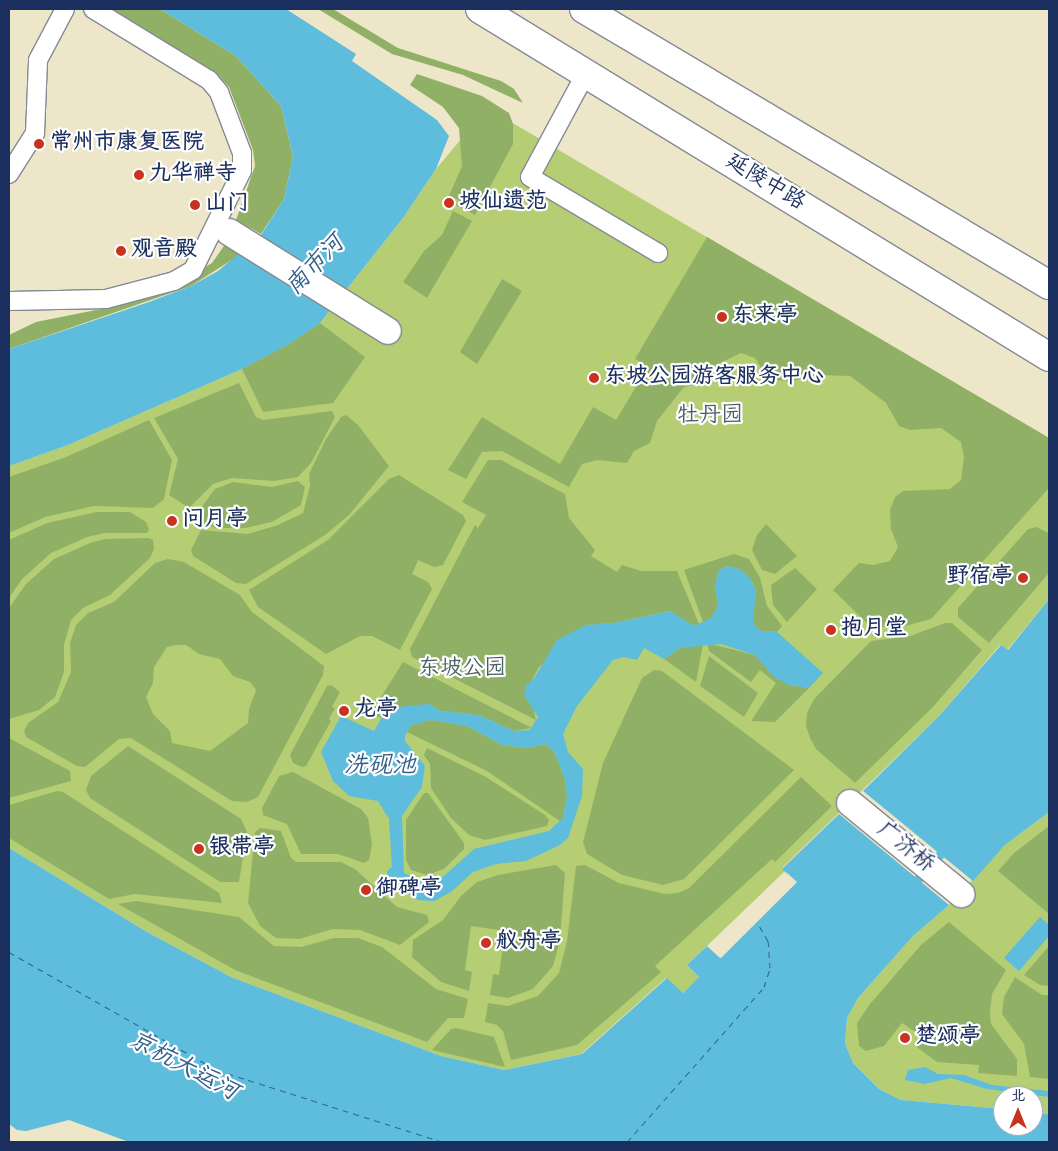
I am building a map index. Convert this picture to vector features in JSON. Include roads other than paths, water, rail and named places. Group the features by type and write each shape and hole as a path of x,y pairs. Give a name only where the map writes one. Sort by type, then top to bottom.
{"main road":[{"name":"延陵中路","path":"480,9 1049,357"},
{"path":"584,9 1049,285"}],"street":[{"path":"229,232 388,331"},
{"name":"广济桥","path":"850,803 960,894"}],"lane":[{"path":"9,174 35,133 38,60 65,9"},
{"path":"9,301 106,299 174,281 193,270 242,171 242,153 219,92 209,80 93,9"},
{"path":"586,73 530,177 658,253"}],"water":[{"name":"南市河","path":"160,9 286,9 356,54 352,61 437,120 449,136 436,169 403,218 320,323 289,344 242,369 68,445 9,466 9,349 191,286 218,271 261,235 284,199 293,156 281,106 236,56"},
{"name":"洗砚池","path":"726,566 739,569 750,578 756,590 753,623 761,631 777,632 823,673 809,688 789,685 774,677 755,655 721,644 680,648 664,659 644,648 637,660 624,657 613,660 577,706 563,734 568,752 583,769 582,796 568,838 560,845 526,861 496,864 473,872 451,892 434,901 418,900 388,882 387,871 392,867 389,819 378,801 349,796 333,781 321,752 341,716 374,731 385,712 405,706 429,704 441,711 479,715 514,731 530,730 538,717 524,695 526,685 533,680 557,640 586,625 614,623 670,611 694,626 711,618 718,606 715,587 718,572","holes":["431,720 467,726 502,745 526,748 546,744 555,753 565,780 567,796 563,818 549,831 474,849 444,876 431,881 419,880 404,873 402,816 422,787 425,766 405,741 405,736 411,725"]},
{"path":"1049,599 1049,812 1005,845 973,881 863,791 939,716 1001,645 1008,650"},
{"name":"京杭大运河","path":"839,814 949,905 913,936 858,998 847,1018 845,1043 853,1063 879,1089 901,1100 993,1108 993,1136 1043,1136 1043,1114 1049,1114 1049,1142 129,1142 69,1120 26,1131 17,1130 9,1124 9,848 147,932 231,977 441,1056 504,1070 582,1054 667,978 683,993 699,977 687,965 707,946 721,958 796,883 782,869"},
{"path":"1040,917 1049,925 1049,936 1019,971 1004,958"},
{"path":"925,1067 938,1074 964,1075 992,1085 1002,1086 993,1086 993,1090 987,1089 951,1078 925,1084 905,1080 908,1070"},
{"path":"1043,1090 1049,1091 1049,1097 1043,1096"}],"waterway":[{"path":"911,887 947,846"}],"place":[{"name":"常州市康复医院","path":"39,144"},
{"name":"九华禅寺","path":"139,175"},
{"name":"坡仙遗范","path":"449,203"},
{"name":"山门","path":"195,205"},
{"name":"观音殿","path":"121,251"},
{"name":"东来亭","path":"722,317"},
{"name":"东坡公园游客服务中心","path":"594,378"},
{"name":"问月亭","path":"172,521"},
{"name":"野宿亭","path":"1023,578"},
{"name":"抱月堂","path":"831,630"},
{"name":"龙亭","path":"344,711"},
{"name":"银带亭","path":"199,849"},
{"name":"御碑亭","path":"366,890"},
{"name":"舣舟亭","path":"486,943"},
{"name":"楚颂亭","path":"905,1038"}],"park label":[{"name":"牡丹园","path":"710,417"},
{"name":"东坡公园","path":"462,670"}]}
